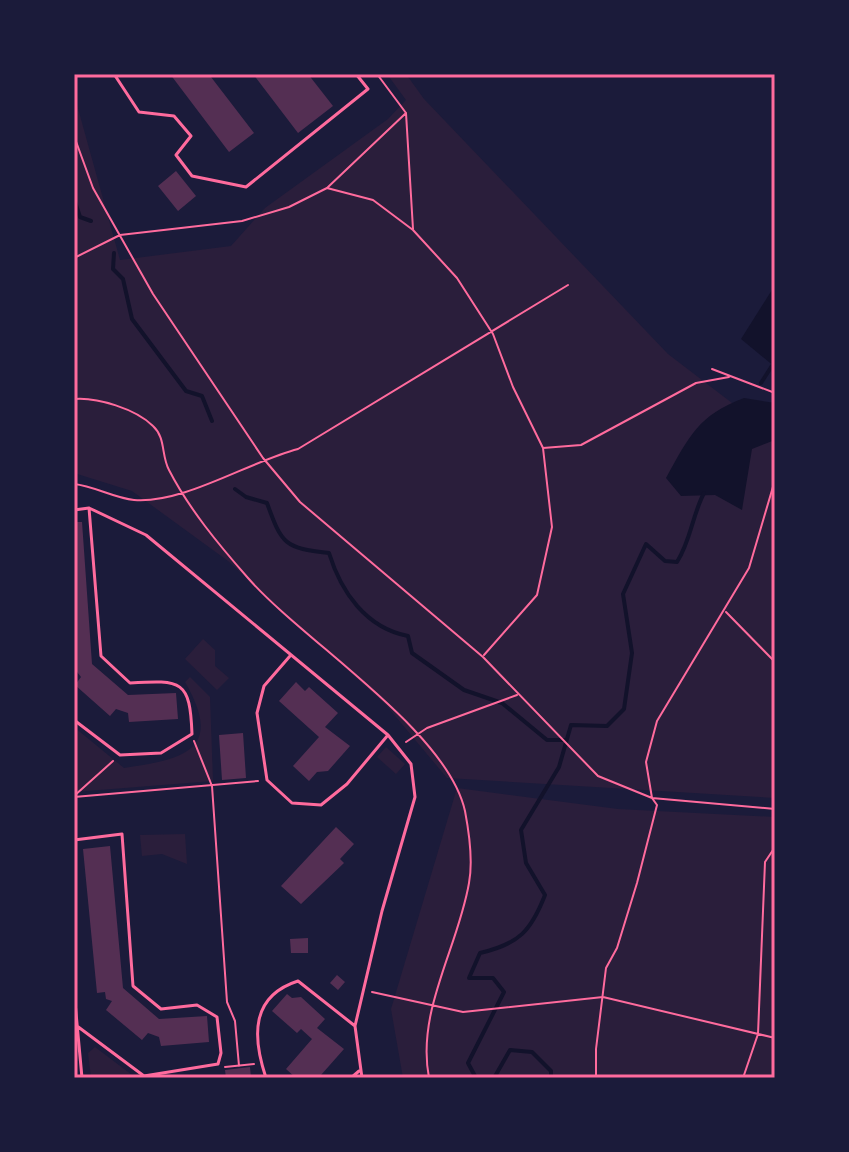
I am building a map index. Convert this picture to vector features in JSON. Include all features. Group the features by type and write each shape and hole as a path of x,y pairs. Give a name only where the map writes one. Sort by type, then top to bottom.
{"lane":[{"path":"114,74 139,112 174,116 191,136 176,155 192,176 246,187 368,89 356,74"},
{"path":"74,720 120,755 161,753 192,734 191,701 180,686 166,681 130,683 101,656 89,508"},
{"path":"74,510 89,508 146,535 388,735 411,764 415,797 355,1026 362,1078"},
{"path":"292,655 264,686 257,713 267,780 292,803 321,805 347,784 388,735"},
{"path":"74,840 122,834 133,986 161,1009 197,1005 217,1017 221,1053 218,1064 144,1076 77,1026"},
{"path":"266,1078 261,1063 260,1009 277,988 298,981 355,1026"},
{"path":"74,991 82,1078"},
{"path":"351,1078 359,1071"}],"path":[{"path":"377,74 406,113 413,230"},
{"path":"74,258 120,235 242,221 289,207 327,188 406,113"},
{"path":"74,136 83,169 153,294 263,458 300,502 483,657 598,776 652,798 775,809"},
{"path":"327,188 373,200 413,230 457,278 493,334 513,387 543,448 552,527 537,595 483,657"},
{"path":"74,484 134,500 184,492 263,458 298,449 440,360 493,334 568,285"},
{"path":"712,369 775,393"},
{"path":"543,448 581,445 696,383 729,377"},
{"path":"74,399 88,398 151,424 160,434 167,468 213,538 271,605 418,734 455,784 464,806 470,870 467,891 434,1003 426,1052 429,1078"},
{"path":"596,1078 596,1049 606,968 617,948 657,805 652,798 646,762 657,721 749,568 775,480"},
{"path":"725,612 775,662"},
{"path":"398,747 427,728 518,695"},
{"path":"192,734 212,786 227,1002 235,1021 239,1066"},
{"path":"74,796 120,755"},
{"path":"74,796 267,780"},
{"path":"743,1078 758,1034 765,862 775,847"},
{"path":"364,990 434,1003 463,1012 486,1012 603,997 775,1038"},
{"path":"226,1067 248,1064"}],"shaded area":[{"path":"387,74 406,74 424,99 668,354 775,436 775,798 447,778 386,705 228,561 132,491 74,473 74,94 120,260 231,246 265,208 388,119 406,100"},
{"path":"775,285 775,367 741,339"},
{"path":"744,398 775,403 775,440 752,449 742,510 715,495 681,496 666,478 689,439 705,420"},
{"path":"203,639 215,650 215,666 229,678 217,690 185,659"},
{"path":"190,677 210,697 213,781 74,792 74,727 124,768 164,760 192,748 199,737 201,723 185,682"},
{"path":"386,747 405,764 396,774 377,757"},
{"path":"457,788 618,809 775,817 775,1078 403,1078 391,1009"},
{"path":"185,834 187,864 162,854 142,856 140,835"},
{"path":"95,1047 136,1078 91,1078 88,1053"}],"building":[{"path":"170,74 215,74 211,77 254,133 229,152"},
{"path":"253,74 308,74 333,106 298,133"},
{"path":"176,171 196,196 178,211 158,186"},
{"path":"74,522 82,522 92,664 128,695 176,693 178,719 129,722 128,713 116,709 110,716 75,685 81,677 74,668"},
{"path":"296,682 305,691 309,687 338,713 325,727 350,746 328,771 317,772 309,781 293,766 319,737 279,701"},
{"path":"243,733 246,778 222,780 219,735"},
{"path":"336,827 354,844 340,859 344,863 301,904 281,886"},
{"path":"110,846 123,988 159,1019 207,1016 209,1042 161,1046 159,1037 148,1033 142,1040 106,1010 112,1001 106,999 105,992 97,993 83,849"},
{"path":"308,938 308,953 291,953 290,939"},
{"path":"337,975 345,982 338,990 330,983"},
{"path":"287,994 292,998 301,997 325,1019 317,1028 344,1049 321,1075 296,1078 286,1069 312,1039 301,1029 297,1033 272,1011"},
{"path":"250,1067 251,1078 226,1078 225,1070"}],"waterway":[{"path":"74,199 80,217 91,221"},
{"path":"114,253 113,269 123,279 132,319 186,391 202,396 212,421"},
{"path":"761,383 775,361"},
{"path":"235,489 246,497 267,503 277,528 287,542 303,549 329,553 340,581 357,606 380,625 408,636 412,653 464,690 502,703 547,740 565,740"},
{"path":"476,1078 468,1063 504,992 493,978 469,978 480,953 505,945 529,927 545,895 526,863 521,830 559,767 571,725 607,726 624,709 632,653 623,594 646,544 665,561 677,562 704,493"},
{"path":"494,1078 510,1050 532,1052 551,1071 551,1078"}]}
